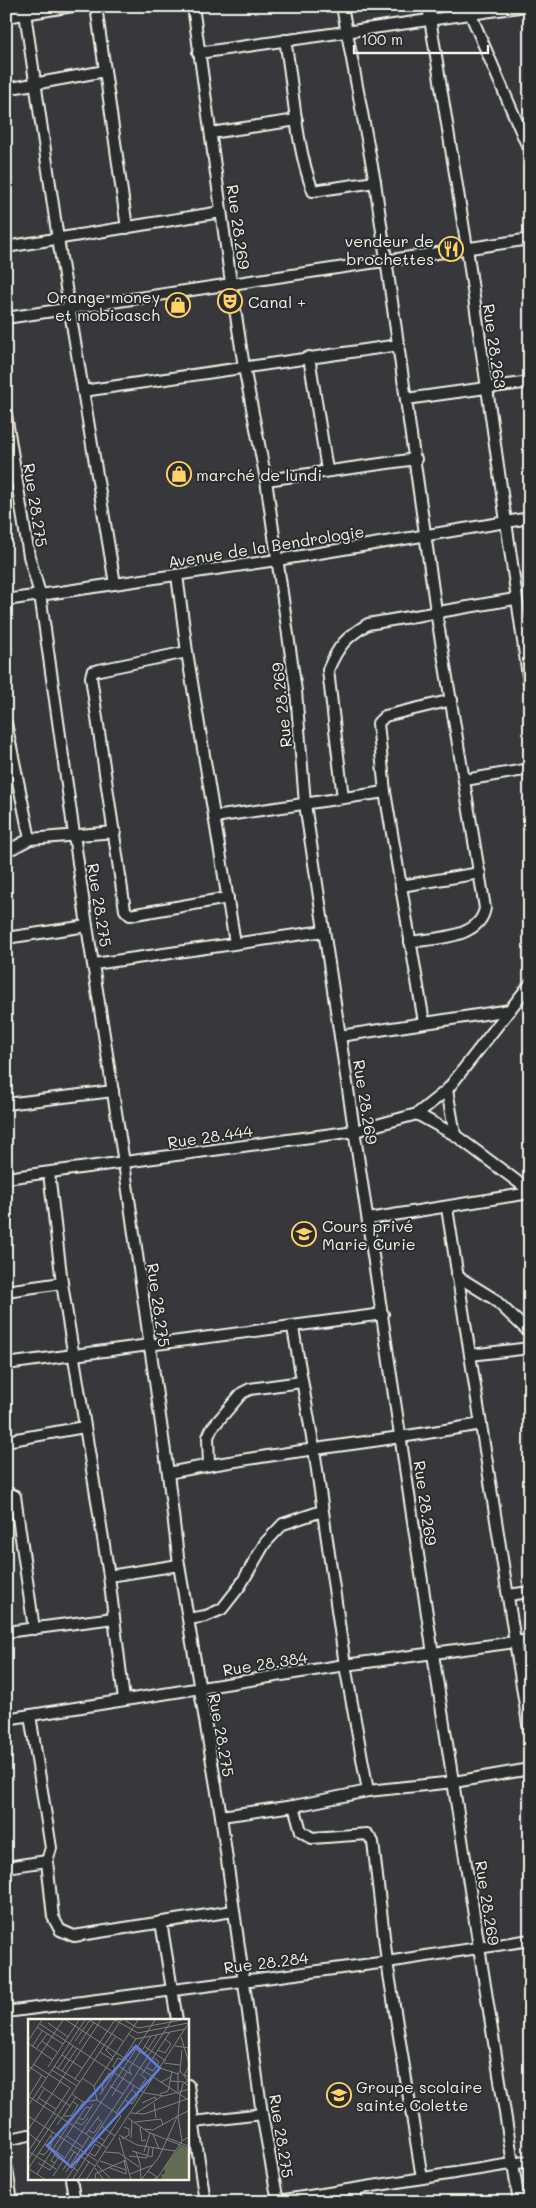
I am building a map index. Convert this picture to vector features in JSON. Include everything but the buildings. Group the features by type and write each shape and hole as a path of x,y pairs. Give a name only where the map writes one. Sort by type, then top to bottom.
{"main road":[{"path":"6,2169 11,2202"}],"street":[{"path":"6,17 25,10 73,6"},
{"path":"96,6 128,228"},
{"name":"Rue 28.269","path":"192,6 231,283 244,367 266,480 296,691 305,804 402,1438 433,1654 519,2202"},
{"path":"342,6 375,182 436,611 485,908 484,914 479,920 464,933 410,942"},
{"name":"Rue 28.263","path":"428,6 467,248 506,522 515,599 530,690"},
{"path":"198,53 431,20 470,10 526,6"},
{"path":"25,10 34,84 58,239 115,584"},
{"path":"470,10 530,152"},
{"path":"284,40 297,120 312,191 375,182"},
{"path":"6,89 105,71"},
{"path":"211,133 297,120"},
{"path":"6,247 221,212"},
{"path":"6,318 385,260 530,240"},
{"path":"83,391 399,345"},
{"path":"310,357 327,470"},
{"path":"406,399 530,382"},
{"name":"Rue 28.275","path":"6,414 9,451 29,556 40,594 87,926 124,1164 179,1564 221,1816 262,2114 278,2202"},
{"path":"266,480 327,470 416,460"},
{"name":"Avenue de la Bendrologie","path":"6,600 426,537 530,518"},
{"path":"177,575 187,652 235,943"},
{"path":"344,798 328,670 336,651 350,635 368,624 515,599"},
{"path":"187,652 92,672 91,677 115,832 124,910 130,915 228,898"},
{"path":"424,1022 385,792 378,723 379,719 452,700"},
{"path":"6,723 30,839"},
{"path":"465,780 530,769"},
{"path":"214,817 385,792"},
{"path":"6,848 13,848 30,839 115,832"},
{"path":"401,886 480,874"},
{"path":"6,938 87,926"},
{"path":"94,964 324,931"},
{"path":"530,984 447,1090 416,1114 455,1135 530,1192"},
{"path":"340,1036 510,1010"},
{"path":"447,1090 455,1135"},
{"path":"6,1104 113,1091"},
{"name":"Rue 28.444","path":"6,1178 124,1164 355,1131 416,1114"},
{"path":"49,1173 62,1283 75,1354 84,1427 109,1576 124,1700"},
{"path":"368,1219 447,1208 530,1192"},
{"path":"447,1208 508,1595 528,1700 530,1737"},
{"path":"457,1276 500,1304 530,1333"},
{"path":"6,1291 62,1283"},
{"path":"6,1364 75,1354 150,1347 383,1314"},
{"path":"293,1328 314,1449 345,1665 368,1791"},
{"path":"470,1355 530,1348"},
{"path":"209,1465 208,1437 212,1428 242,1393 301,1382"},
{"path":"168,1473 314,1449 402,1438 481,1424"},
{"path":"6,1441 84,1427"},
{"path":"6,1492 15,1496 34,1629"},
{"path":"188,1619 206,1616 222,1609 240,1586 265,1543 283,1524 322,1511"},
{"path":"109,1576 179,1564"},
{"path":"508,1595 530,1592"},
{"path":"6,1632 114,1618"},
{"name":"Rue 28.384","path":"6,1719 345,1665 530,1640"},
{"path":"30,1715 51,1848 47,1861 53,1917 60,1930 74,1936 234,1911"},
{"path":"221,1816 294,1806 368,1791 454,1782 530,1769"},
{"path":"294,1806 301,1831 312,1838 361,1834 368,1834 371,1837 387,1962 422,2178"},
{"path":"6,1867 47,1861"},
{"path":"161,1922 178,2019"},
{"name":"Rue 28.284","path":"6,2012 244,1979 387,1962 530,1940"},
{"path":"189,2091 205,2202"},
{"path":"194,2122 262,2114"},
{"path":"6,2140 28,2136"},
{"path":"278,2202 530,2161"},
{"path":"71,2180 74,2202"},
{"path":"355,2189 357,2202"}],"place":[{"name":"vendeur de brochettes","path":"451,249"},
{"name":"Canal +","path":"230,301"},
{"name":"Orange money et mobicasch","path":"178,305"},
{"name":"marché de lundi","path":"179,474"},
{"name":"Cours privé Marie Curie","path":"304,1234"},
{"name":"Groupe scolaire sainte Colette","path":"339,2095"}]}
